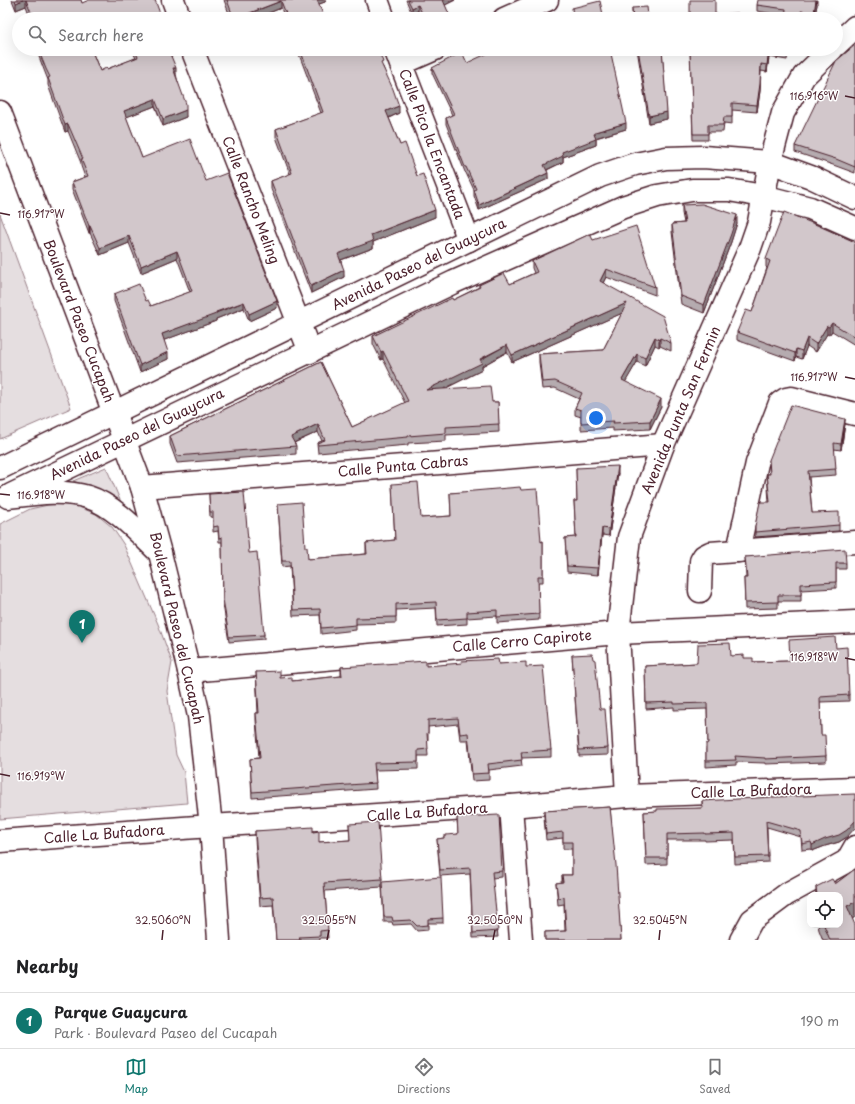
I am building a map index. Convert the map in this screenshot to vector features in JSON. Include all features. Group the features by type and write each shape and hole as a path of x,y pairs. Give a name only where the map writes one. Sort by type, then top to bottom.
{"street":[{"path":"173,0 177,12"},
{"path":"377,0 381,12"},
{"path":"520,12 547,0"},
{"path":"843,38 855,27"},
{"name":"Calle Rancho Meling","path":"195,56 310,352"},
{"name":"Calle Pico la Encantada","path":"398,56 469,240"},
{"name":"Avenida Punta San Fermin","path":"627,796 618,633 628,537 663,445 750,248 759,222 770,162 783,113 804,76 825,56"},
{"name":"Boulevard Paseo Cucapah","path":"0,112 125,440"},
{"name":"Avenida Paseo del Guaycura","path":"0,468 600,176 635,164 666,158 703,157 770,162 811,177 855,198"},
{"name":"Avenida Paseo del Guaycura","path":"4,499 454,282 623,207 657,196 692,190 729,190 763,196 810,208 855,228"},
{"path":"738,551 757,463 780,403 791,398 855,414"},
{"name":"Boulevard Paseo del Cucapah","path":"125,440 142,487 160,553 199,716 211,826 219,940"},
{"name":"Calle Punta Cabras","path":"142,487 663,445"},
{"path":"4,499 48,493 67,493 87,496 111,509 142,535 160,553"},
{"path":"700,591 701,561 704,556 710,553 855,542"},
{"name":"Calle Cerro Capirote","path":"189,671 618,633 855,622"},
{"name":"Calle La Bufadora","path":"0,841 511,806 627,796 855,788"},
{"path":"511,806 521,940"},
{"path":"742,940 752,920 787,894 847,861 855,847"}],"shaded area":[{"path":"0,214 71,408 0,439"},
{"path":"106,467 123,507 106,493 73,481"},
{"path":"63,504 79,507 96,514 112,527 124,545 158,624 172,662 167,691 176,755 184,772 187,803 0,819 0,524 30,509 48,505"}],"building":[{"path":"15,0 23,0 16,3"},
{"path":"26,0 81,0 82,3 89,0 155,0 159,12 31,12"},
{"path":"227,0 317,0 322,12 285,12 281,1 252,12 231,12"},
{"path":"408,0 443,0 448,12 422,12 418,5 412,8"},
{"path":"690,0 715,0 715,12 690,12"},
{"path":"758,0 816,0 814,12 786,12 786,9 757,5"},
{"path":"600,1 602,12 572,12 572,8"},
{"path":"647,7 648,12 632,12 632,8"},
{"path":"855,45 855,167 836,159 795,146 836,61"},
{"path":"41,56 94,56 100,71 138,56 171,56 176,68 173,68 186,104 186,110 163,119 155,99 124,111 142,158 190,139 206,181 227,173 277,301 249,314 244,302 162,334 168,352 140,365 114,294 139,284 146,301 148,300 151,306 192,291 177,251 141,266 129,236 100,248 89,226 72,182 88,176 81,159 83,159 68,124 65,125 48,78 50,77"},
{"path":"303,56 381,56 383,62 381,63 399,106 386,111 400,145 405,143 417,176 423,174 435,210 371,235 373,241 338,254 344,270 311,286 271,181 292,173 276,129 323,112"},
{"path":"454,56 464,56 467,63 482,56 612,56 626,123 595,132 594,134 596,139 562,152 563,156 544,165 548,173 479,205 474,190 476,189 465,167 446,118 454,114 432,68"},
{"path":"639,56 663,56 667,112 649,116"},
{"path":"690,56 768,56 767,65 761,64 757,105 732,103 732,117 724,117 723,125 708,125 708,134 693,134"},
{"path":"702,204 737,215 704,305 681,296 672,224 685,223 682,205"},
{"path":"784,212 855,242 855,337 832,323 829,327 827,326 816,344 807,338 802,351 796,349 795,353 737,332 746,310 752,312 770,261 766,259"},
{"path":"636,226 655,287 606,269 600,281 663,316 671,343 660,338 659,340 655,337 645,358 637,354 622,380 661,399 650,421 581,423 581,410 575,408 582,393 555,381 542,382 539,354 603,350 627,303 512,355 507,345 480,359 482,363 426,390 490,386 492,402 498,402 499,424 446,427 446,433 318,445 317,443 325,440 318,424 291,437 296,446 177,456 170,436 321,362 352,427 408,401 383,351 381,352 373,336 452,298 453,300 504,273 510,284 537,272 532,261 590,234 593,240"},
{"path":"791,405 845,419 841,444 834,443 836,469 808,471 812,513 839,512 839,525 755,532 760,502 770,502 767,474 770,474 769,460"},
{"path":"618,466 609,529 602,528 598,568 567,566 565,538 576,537 574,501 577,501 576,468"},
{"path":"418,482 421,518 451,516 450,493 520,487 521,490 537,489 541,542 543,541 543,576 538,576 539,614 497,617 497,610 467,612 467,618 437,620 436,602 396,604 396,617 356,618 356,625 321,628 320,609 293,610 290,561 282,561 278,504 302,502 305,547 307,547 308,559 367,554 366,543 395,540 392,484"},
{"path":"244,492 249,553 257,552 264,635 229,637 223,599 222,537 219,538 218,526 213,527 213,512 210,512 209,494"},
{"path":"845,549 846,563 836,563 836,582 801,584 801,595 778,595 778,602 745,603 744,578 747,578 745,557"},
{"path":"835,637 836,648 847,647 849,695 820,697 821,735 825,735 826,756 765,759 735,756 736,760 706,761 706,744 708,743 707,703 646,703 645,666 697,663 698,644 730,643 731,656 744,655 744,658 753,658 753,662 790,661 789,640"},
{"path":"592,654 593,659 595,660 600,709 605,709 608,748 579,750 572,655"},
{"path":"498,659 499,664 526,662 526,667 543,666 551,750 521,752 522,760 488,764 489,773 472,774 468,733 460,734 458,718 428,720 428,749 418,750 418,762 374,763 376,783 252,792 250,759 260,758 256,713 259,713 256,672 280,671 280,678 292,677 292,681 342,676 341,667 426,661 426,666 462,663 461,661"},
{"path":"855,794 855,821 847,830 839,835 812,845 811,842 802,844 801,831 766,821 768,856 735,857 734,833 705,833 667,834 667,858 646,858 644,812 657,811 657,809 703,808 702,801"},
{"path":"610,807 621,940 545,940 545,932 566,931 564,897 558,898 556,883 563,882 562,875 572,875 572,842 563,842 563,832 546,834 544,811"},
{"path":"499,815 502,871 492,872 498,931 473,933 470,868 440,870 437,839 444,838 446,835 458,834 457,817"},
{"path":"378,822 382,879 324,883 328,930 320,931 320,936 299,937 300,940 276,940 273,897 260,898 255,831 313,827 313,832 319,831 319,842 350,840 349,824"},
{"path":"855,869 855,902 847,906 855,925 855,940 830,940 825,928 843,928 843,892 817,892 816,887 832,879 835,884"},
{"path":"441,877 443,918 428,919 428,925 417,926 411,920 393,921 392,917 384,917 382,882"}],"place":[{"name":"Parque Guaycura","path":"82,643"}]}
